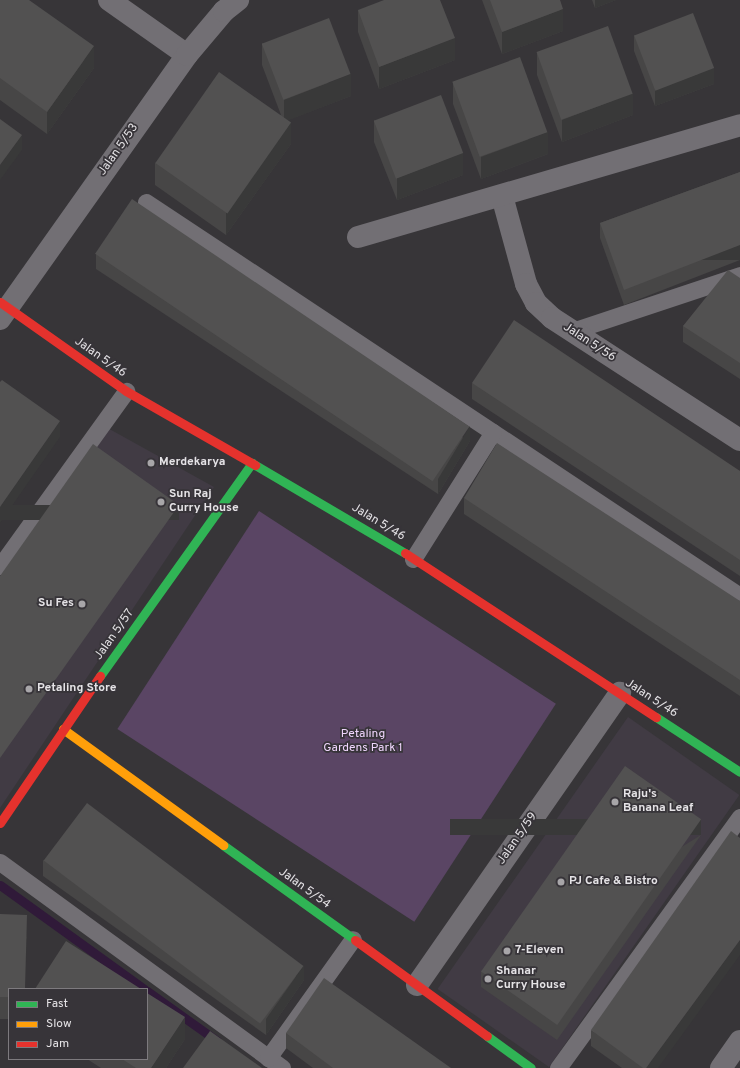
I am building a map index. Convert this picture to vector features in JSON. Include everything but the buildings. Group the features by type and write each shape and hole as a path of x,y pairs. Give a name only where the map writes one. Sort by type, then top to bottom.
{"street":[{"path":"109,0 187,55"},
{"name":"Jalan 5/53","path":"3,309 187,55 224,11 238,0"},
{"path":"358,237 740,126"},
{"name":"Jalan 5/56","path":"502,196 526,284 536,303 552,318 740,440"},
{"name":"Jalan 5/46","path":"3,309 126,391 392,544 740,772"},
{"name":"Jalan 5/57","path":"0,822 63,729 252,463"},
{"name":"Jalan 5/59","path":"417,986 620,693"},
{"name":"Jalan 5/54","path":"63,729 531,1068"},
{"path":"722,1068 740,1041"}],"lane":[{"path":"146,202 740,596"},
{"path":"572,331 740,275"},
{"path":"0,566 126,391"},
{"path":"413,559 493,432"},
{"path":"558,1068 740,817"},
{"path":"0,862 282,1068"},
{"path":"268,1058 353,939"}],"shaded area":[{"path":"104,426 214,487 0,808 0,580"},
{"path":"628,717 739,795 549,1067 438,989"}],"green space":[{"name":"Petaling Gardens Park 1","path":"259,511 556,704 414,922 117,729"}],"waterway":[{"path":"0,885 143,988"},
{"path":"148,992 217,1041"}],"traffic: fast":[{"path":"100,676 252,463"},
{"path":"255,465 405,553"},
{"path":"656,717 740,772"},
{"path":"223,845 355,940"},
{"path":"487,1036 531,1068"}],"traffic: slow":[{"path":"63,729 223,845"}],"traffic: jam":[{"path":"0,302 126,391 255,465"},
{"path":"405,553 656,717"},
{"path":"0,823 100,676"},
{"path":"355,940 487,1036"}],"place":[{"name":"Merdekarya","path":"151,463"},
{"name":"Sun Raj Curry House","path":"161,502"},
{"name":"Su Fes","path":"82,604"},
{"name":"Petaling Store","path":"29,689"},
{"name":"Raju's Banana Leaf","path":"615,802"},
{"name":"PJ Cafe & Bistro","path":"561,882"},
{"name":"7-Eleven","path":"507,951"},
{"name":"Shanar Curry House","path":"488,979"}]}
